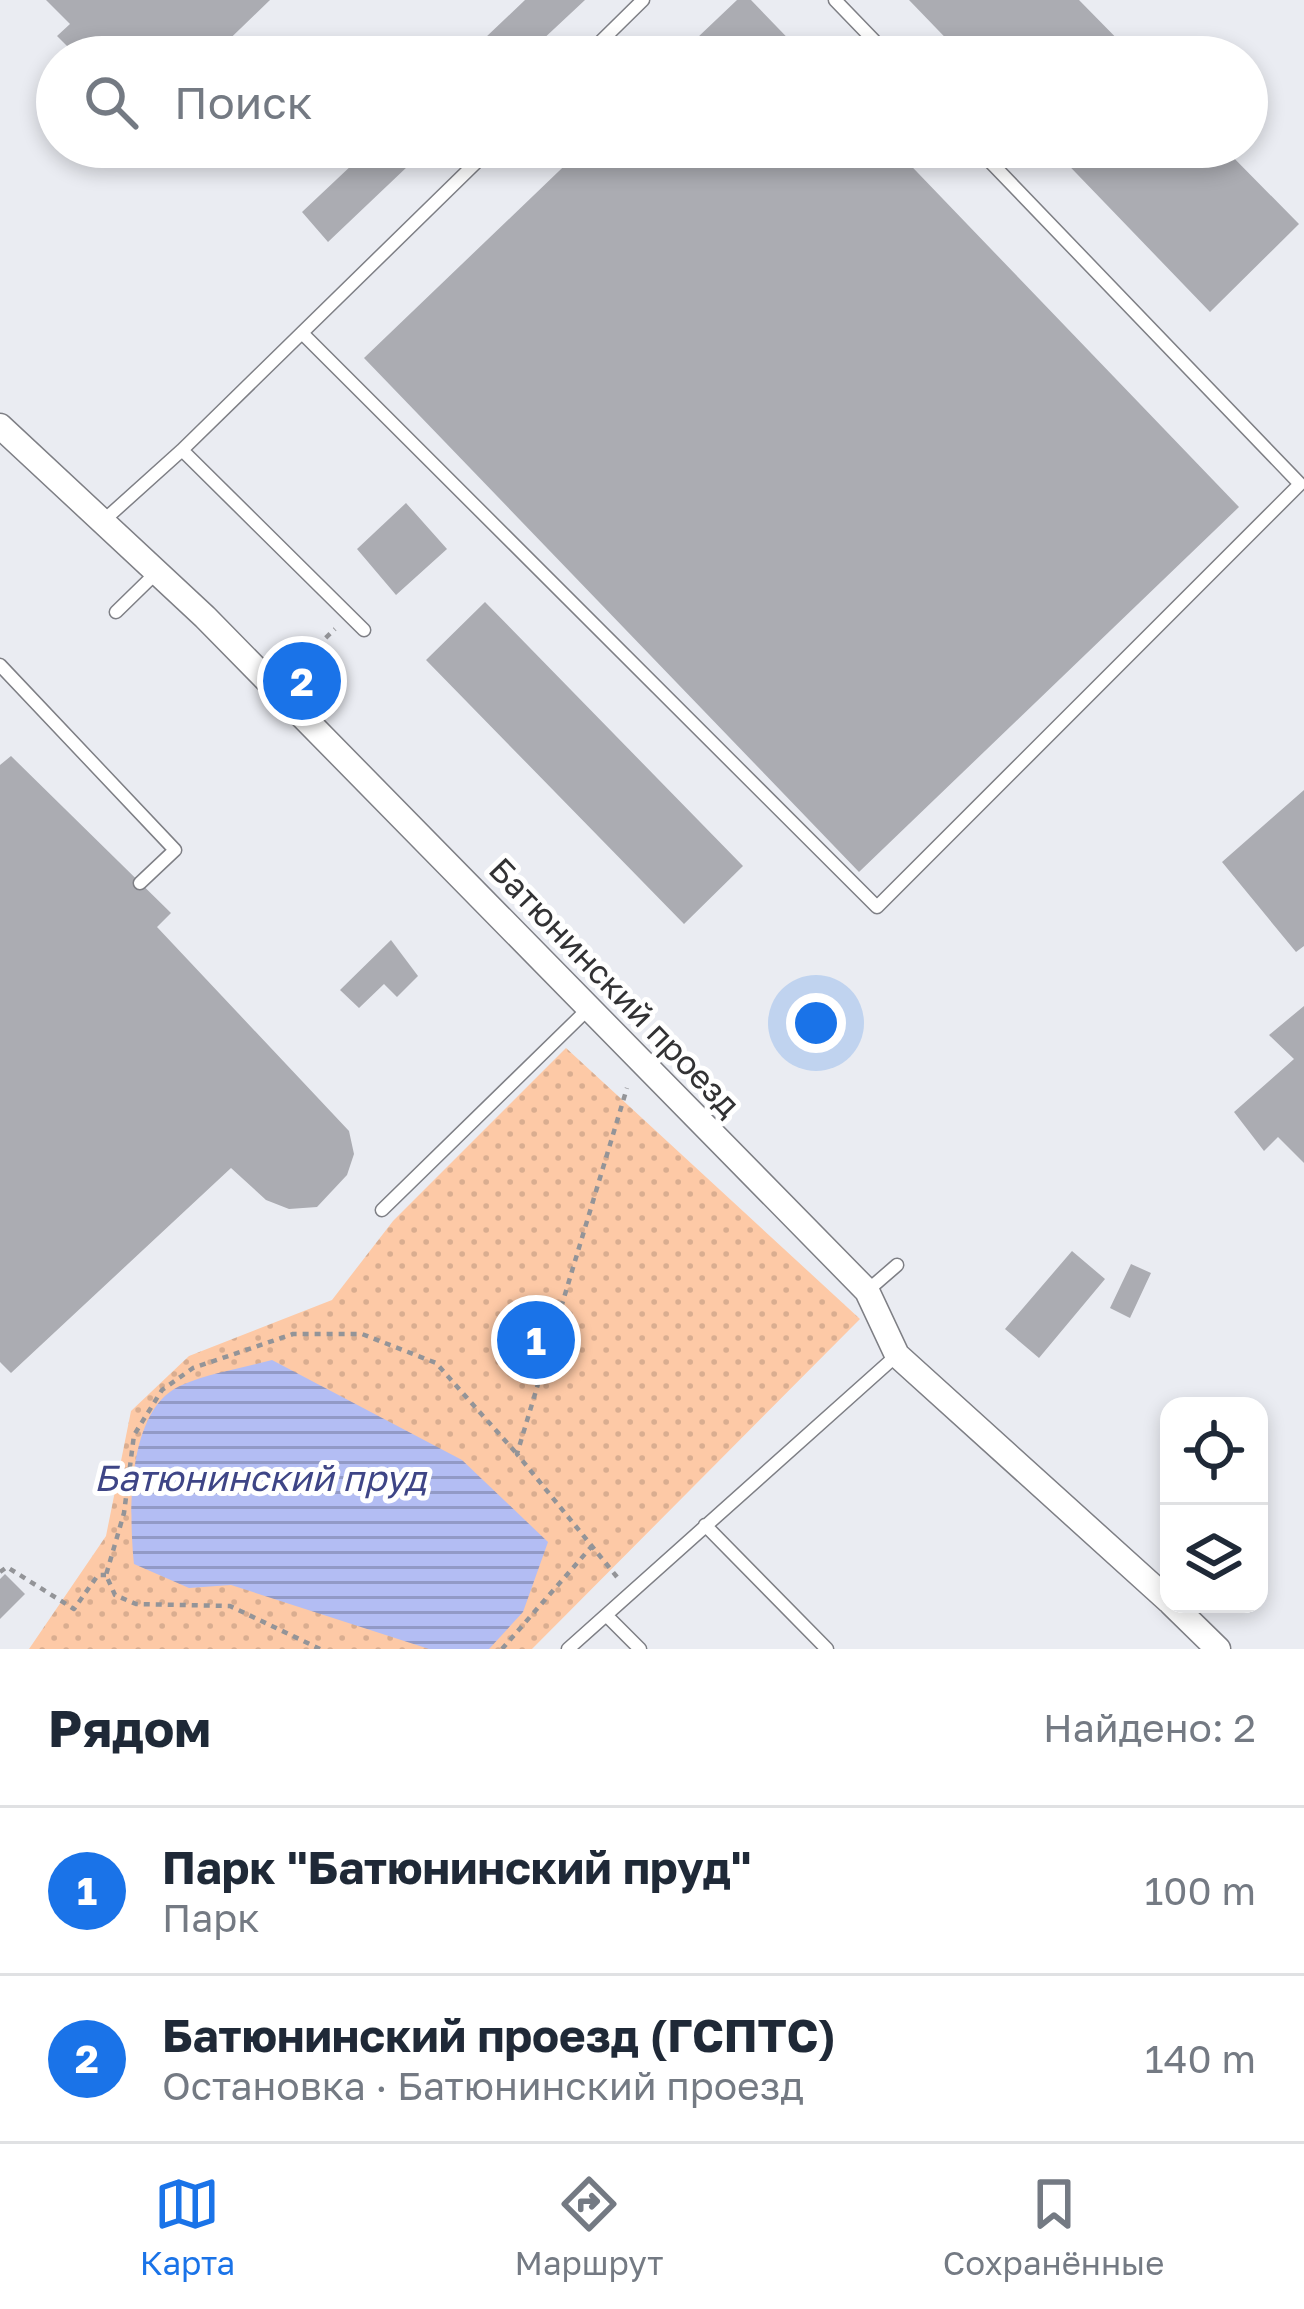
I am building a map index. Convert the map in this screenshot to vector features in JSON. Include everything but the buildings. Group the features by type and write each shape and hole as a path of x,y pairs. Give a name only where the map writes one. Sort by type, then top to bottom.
{"street":[{"name":"Батюнинский проезд","path":"0,426 274,687 867,1291 897,1355 1160,1593"},
{"name":"Батюнинский проезд","path":"1181,1613 1218,1649"}],"lane":[{"path":"607,36 644,0"},
{"path":"835,0 870,36"},
{"path":"102,522 471,168"},
{"path":"302,333 877,907 1300,484 996,168"},
{"path":"182,450 364,630"},
{"path":"116,613 157,572"},
{"path":"0,665 175,850 140,883"},
{"path":"382,1210 589,1008"},
{"path":"867,1291 897,1264"},
{"path":"568,1649 897,1355"},
{"path":"705,1525 826,1649"},
{"path":"606,1615 640,1649"}],"path":[{"path":"274,687 350,615"},
{"path":"517,1454 629,1082"},
{"path":"320,1649 230,1606 136,1604 115,1595 106,1574 124,1513 134,1435 162,1390 193,1368 293,1334 362,1334 436,1364 630,1592"},
{"path":"502,1649 592,1546"},
{"path":"0,1572 7,1568 74,1610 98,1575 106,1574"}],"shaded area":[{"path":"566,1048 860,1319 532,1649 29,1649 106,1536 131,1411 189,1356 332,1300 393,1221"}],"water":[{"name":"Батюнинский пруд","path":"272,1360 462,1460 548,1542 523,1612 489,1649 429,1649 231,1585 189,1588 134,1564 132,1492 150,1416 164,1397 182,1385"}],"place":[{"name":"Батюнинский проезд (ГСПТС)","path":"302,681"},
{"name":"Парк \"Батюнинский пруд\"","path":"536,1340"}]}
